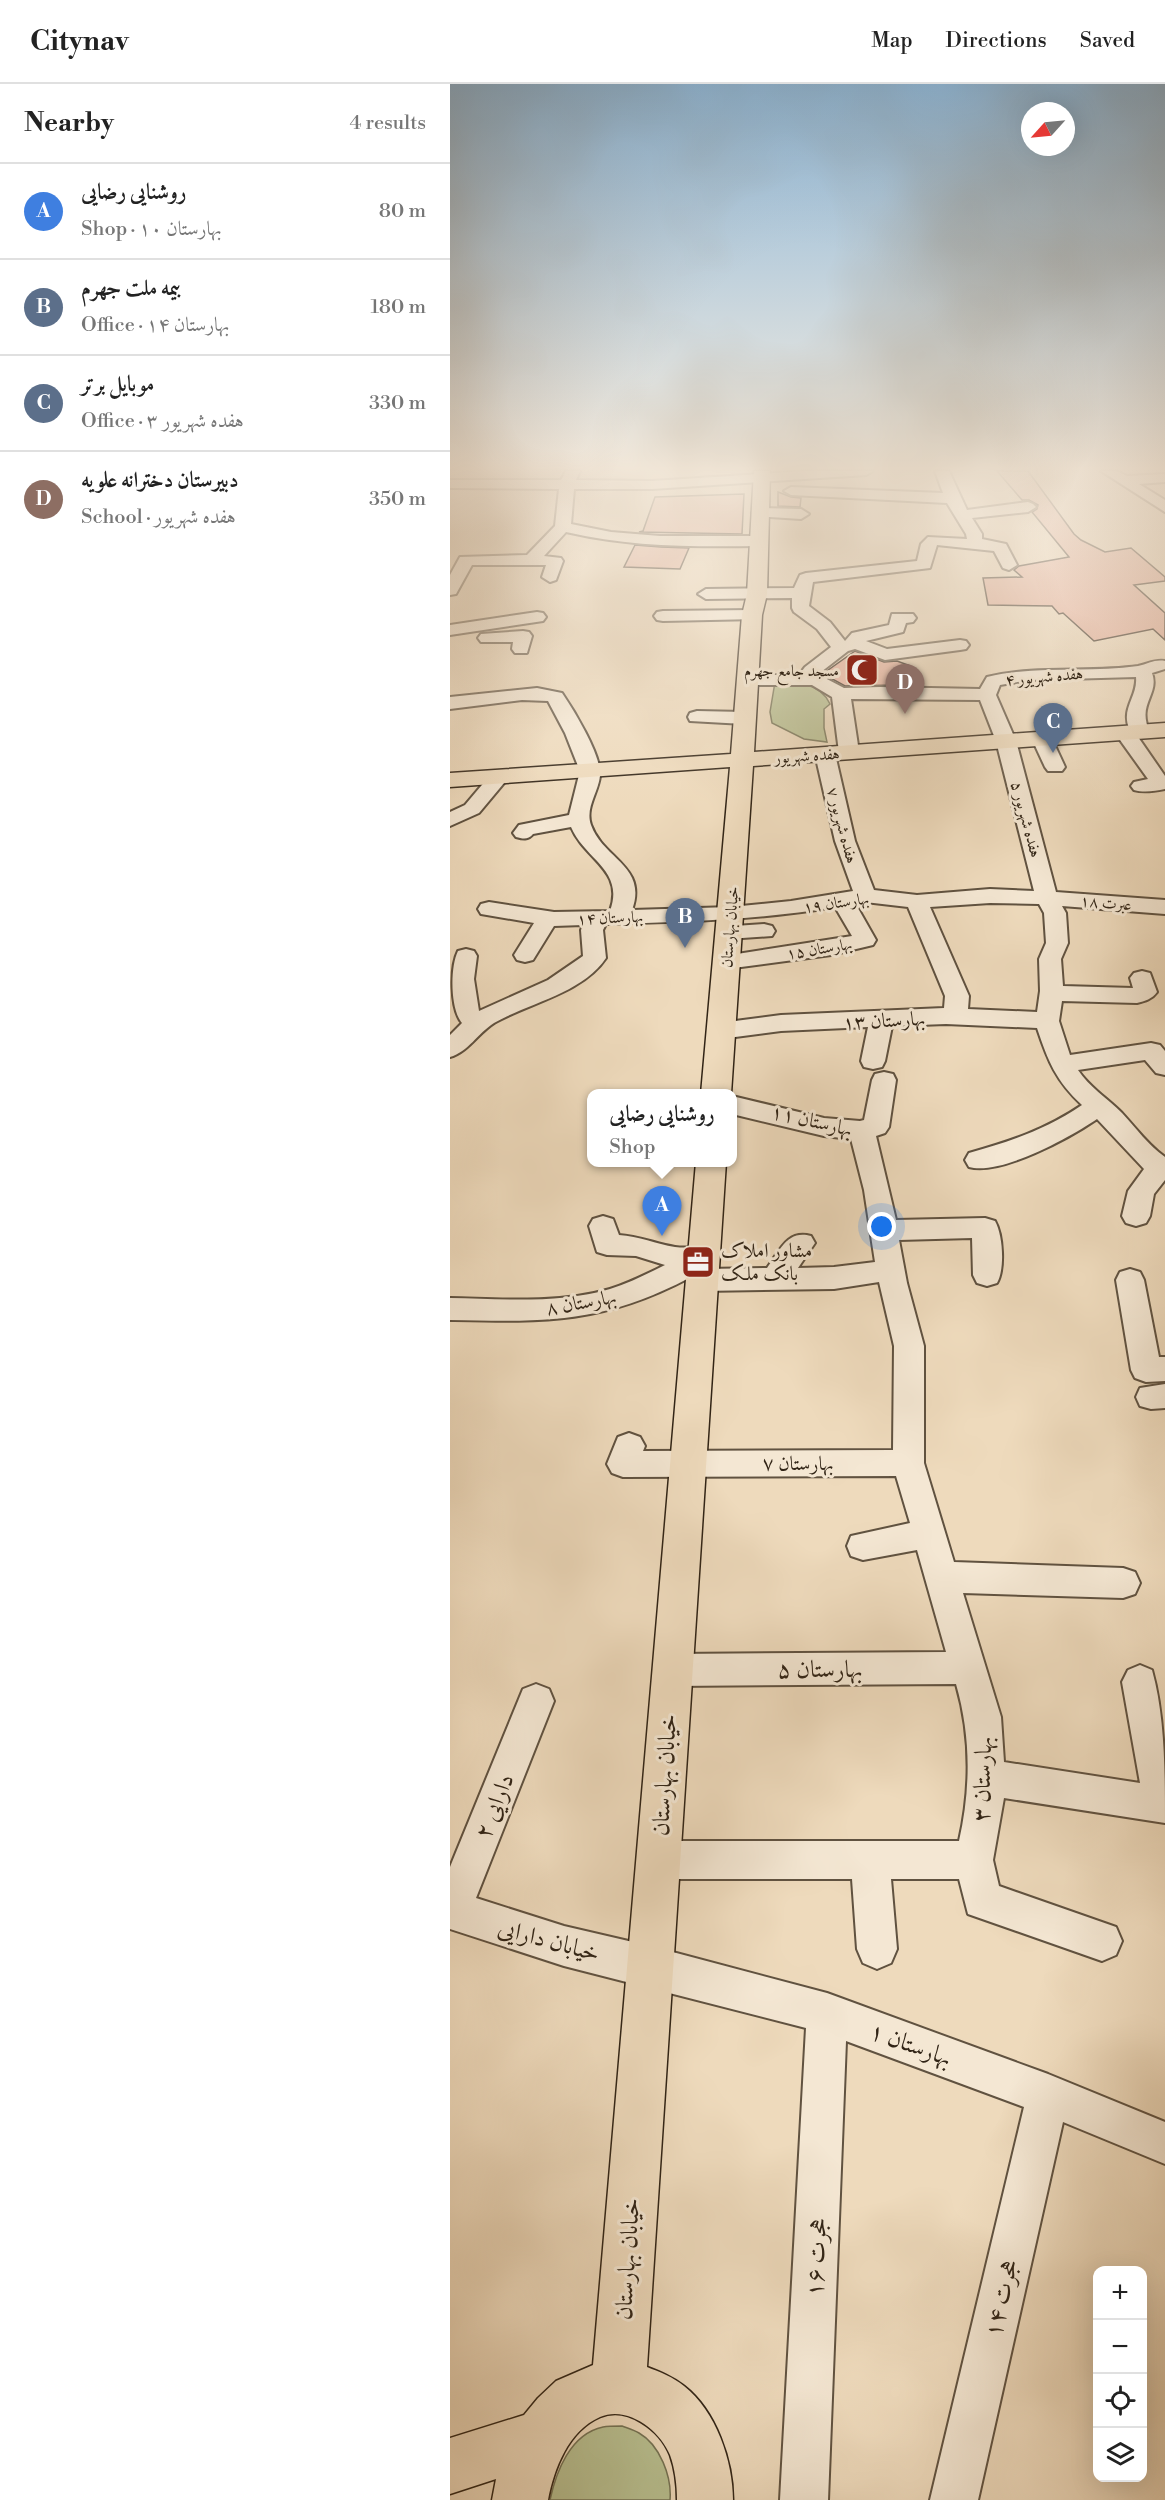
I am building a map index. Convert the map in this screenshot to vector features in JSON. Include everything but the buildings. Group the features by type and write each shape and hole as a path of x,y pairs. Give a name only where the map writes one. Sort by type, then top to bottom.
{"main road":[{"name":"خیابان بهارستان","path":"716,1089 741,760 753,726 748,672 752,615 757,584"},
{"path":"696,763 718,753 753,726 787,746 823,754"},
{"name":"هفده شهریور","path":"450,780 1165,730"},
{"name":"خیابان بهارستان","path":"618,2387 711,1167"},
{"path":"520,2500 526,2470 541,2437 563,2410 590,2393 618,2387 644,2391 668,2406 687,2429 700,2459 707,2498"},
{"path":"450,2466 541,2437"}],"street":[{"path":"804,584 800,608 824,626 831,638 885,655 960,645"},
{"path":"706,594 801,593"},
{"path":"663,616 752,615"},
{"path":"450,630 537,617"},
{"path":"816,680 811,671 858,637 893,630 897,628 898,618 907,618"},
{"path":"450,639 523,636 521,649"},
{"path":"748,672 791,664"},
{"name":"هفده شهریور ۴","path":"1006,741 987,695 993,681 1030,675 1150,668 1145,676 1144,687 1134,711 1132,732"},
{"path":"748,672 816,680 841,694 879,692 987,695"},
{"path":"450,703 520,694 554,696 567,714 590,770 578,819 583,834 622,876 626,890 626,902 592,930 595,958 582,971 557,986 482,1019 450,1049"},
{"path":"841,694 849,752"},
{"path":"697,717 753,726"},
{"path":"1132,732 1161,784 1141,786"},
{"path":"1042,738 1055,767"},
{"name":"هفده شهریور ۵","path":"1006,741 1047,898 1055,913 1057,944 1050,958 1052,993 1047,1022"},
{"name":"هفده شهریور ۷","path":"823,754 845,841 865,895"},
{"path":"450,820 472,809 499,777"},
{"path":"524,833 526,829 578,819"},
{"name":"بهارستان ۱۹","path":"730,923 791,908 865,895 916,902 970,896 1047,898"},
{"name":"عبرت ۱۸","path":"1047,898 1165,907"},
{"name":"بهارستان ۱۵","path":"726,963 831,948 866,940 842,899"},
{"path":"916,902 957,996 955,1016"},
{"name":"بهارستان ۱۴","path":"489,909 548,918 730,923"},
{"path":"525,955 548,918"},
{"path":"730,923 764,932"},
{"path":"466,956 462,980 468,1015 477,1024"},
{"path":"1052,993 1137,996 1145,992 1142,978"},
{"name":"بهارستان ۱۳","path":"720,1031 781,1023 955,1016 1001,1017 1047,1022"},
{"path":"861,1131 876,1127 881,1020"},
{"path":"1047,1022 1061,1064 1075,1085 1154,1163 1163,1168 1141,1191 1136,1216"},
{"path":"1061,1064 1151,1051 1165,1067"},
{"name":"بهارستان ۱۱","path":"737,1105 753,1107 806,1123 861,1131 878,1190 891,1270"},
{"path":"978,1160 1004,1155 1036,1141 1074,1123 1098,1106"},
{"path":"603,1226 608,1245 636,1246 703,1268 775,1278 834,1278 891,1270"},
{"path":"884,1230 985,1228 987,1275"},
{"path":"775,1278 801,1243"},
{"name":"بهارستان ۸","path":"450,1310 545,1310 606,1301 703,1268"},
{"name":"بهارستان ۳","path":"891,1270 909,1346 908,1464 983,1717 987,1777 984,1815 974,1860"},
{"path":"1130,1280 1146,1370 1165,1369"},
{"name":"بهارستان ۷","path":"623,1465 908,1464"},
{"path":"863,1546 929,1534"},
{"path":"941,1577 1123,1583"},
{"name":"بهارستان ۵","path":"672,1670 968,1668"},
{"path":"987,1777 1163,1805 1140,1682"},
{"name":"دارایی ۲","path":"451,1909 536,1701"},
{"path":"658,1860 974,1860 982,1900 1102,1941"},
{"path":"870,1860 877,1949"},
{"name":"خیابان دارایی","path":"451,1909 564,1946 650,1966"},
{"name":"بهارستان ۱","path":"650,1966 827,2013 1048,2096 1165,2144"},
{"name":"هجرت ۱۶","path":"804,2500 827,2013"},
{"name":"هجرت ۱۴","path":"954,2500 1048,2096"}],"green space":[{"path":"775,682 791,682 814,687 826,697 830,704 824,709 827,742 804,739 772,723 770,712"},
{"path":"622,2426 646,2438 659,2453 667,2472 670,2500 550,2500 561,2466 573,2446 591,2431"}],"place":[{"name":"مسجد جامع جهرم","path":"862,670"},
{"name":"دبیرستان دخترانه علویه","path":"905,714"},
{"name":"موبایل برتر","path":"1053,753"},
{"name":"بیمه ملت جهرم","path":"685,948"},
{"name":"روشنایی رضایی","path":"662,1236"},
{"name":"مشاور املاک بانک ملک","path":"698,1262"}]}
